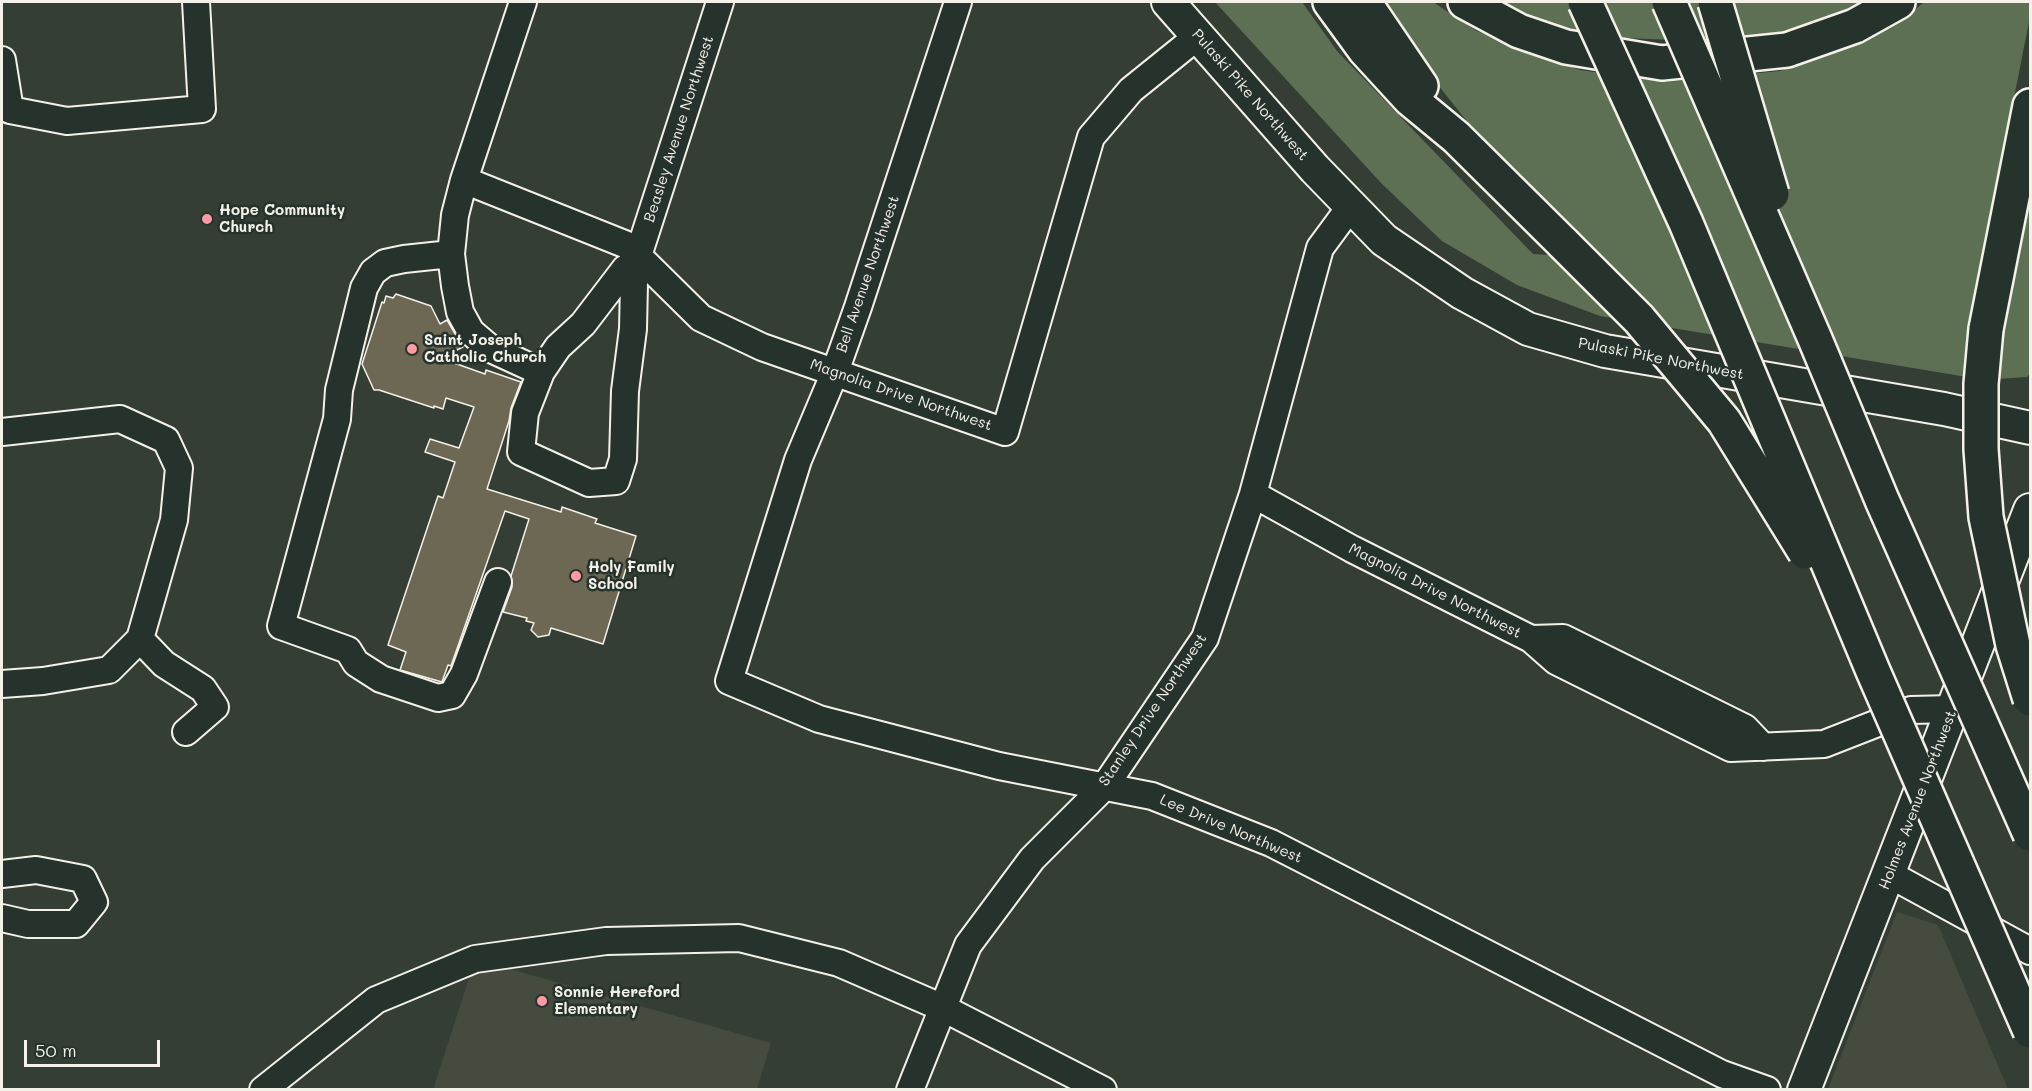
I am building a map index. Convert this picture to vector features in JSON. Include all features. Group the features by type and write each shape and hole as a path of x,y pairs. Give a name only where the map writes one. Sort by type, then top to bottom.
{"highway":[{"path":"1330,2 1365,50 1410,99 1456,137 1638,319 1724,421 1800,542 1873,671"},
{"path":"1364,2 1456,137"},
{"path":"1465,2 1518,31 1566,47 1662,63 1787,50 1855,26 1898,2"},
{"path":"1585,2 1686,223 1873,671 2031,1031"},
{"path":"1669,2 1882,500 2031,834"},
{"path":"1715,2 1815,339"},
{"path":"2031,106 1986,329 1981,384 1981,448 1986,517 2013,645 2031,699"}],"main road":[{"name":"Pulaski Pike Northwest","path":"1168,2 1315,169 1384,240 1462,293 1528,329 1605,351 1944,409 2031,428"},
{"name":"Holmes Avenue Northwest","path":"1804,1089 1953,710 2024,554 2031,510"}],"street":[{"path":"2,60 10,110 67,121 202,110 196,2"},
{"path":"523,2 464,180 454,215 451,254 460,312 471,332 491,349 542,372"},
{"name":"Beasley Avenue Northwest","path":"632,263 633,329 625,391 623,459 616,481 588,483 521,453 525,413 542,372 558,347 583,324 632,263 720,2"},
{"name":"Bell Avenue Northwest","path":"729,681 798,460 835,372 858,308 958,2"},
{"name":"Magnolia Drive Northwest","path":"464,180 627,245 632,263 701,318 762,347 1005,432 1090,137 1131,90 1198,36"},
{"name":"Stanley Drive Northwest","path":"910,1089 968,945 1032,859 1105,786 1205,638 1254,494 1320,248 1351,206"},
{"path":"451,254 385,263 373,272 364,288 339,390 337,419 281,626 348,650 356,663 381,679 438,698 452,695 464,674 498,582"},
{"path":"2,432 120,419 166,440 178,468 174,520 140,639 109,670 43,681 2,684"},
{"name":"Magnolia Drive Northwest","path":"1254,494 1352,549 1531,639 1556,661 1731,748 1824,744 1911,710 1953,710"},
{"path":"140,639 164,664 203,689 215,707 186,732"},
{"name":"Lee Drive Northwest","path":"729,681 819,719 999,766 1152,796 1271,843 1722,1074 1767,1089"},
{"path":"2,874 36,870 83,879 94,902 76,924 28,924 2,918"},
{"path":"1889,874 1906,886 2031,951"},
{"path":"263,1089 376,1000 475,959 606,941 739,938 838,963 944,1008 1103,1089"}],"shaded area":[{"path":"1897,912 1938,925 2008,1089 1828,1089"},
{"name":"Sonnie Hereford Elementary","path":"475,959 771,1043 757,1089 433,1090"}],"green space":[{"path":"1215,2 1302,2 1337,51 1533,254 1599,258 1489,149 1372,2 1433,2 1477,31 1580,70 1666,82 1780,71 1912,12 1924,2 2030,2 2030,17 1971,327 1967,377 1600,316 1517,285 1442,241 1382,184"},
{"path":"1487,2 1871,2 1830,27 1760,43 1566,36"},
{"path":"2030,180 2030,373 2027,377 1997,379 2000,331"}],"building":[{"path":"396,294 431,306 440,324 447,320 463,347 440,358 485,374 486,370 521,382 487,489 561,512 562,507 597,519 595,523 636,536 603,644 551,628 549,635 538,637 531,630 534,623 526,621 527,618 503,612 512,587 511,576 529,519 505,511 451,666 448,665 442,682 400,670 406,652 388,645 438,496 443,498 455,462 425,452 430,439 459,448 474,407 446,398 443,409 434,406 434,408 374,390 362,364 382,302 384,303 386,296 393,298"}],"place":[{"name":"Hope Community Church","path":"207,219"},
{"name":"Saint Joseph Catholic Church","path":"412,349"},
{"name":"Holy Family School","path":"576,576"},
{"name":"Sonnie Hereford Elementary","path":"542,1001"}]}
